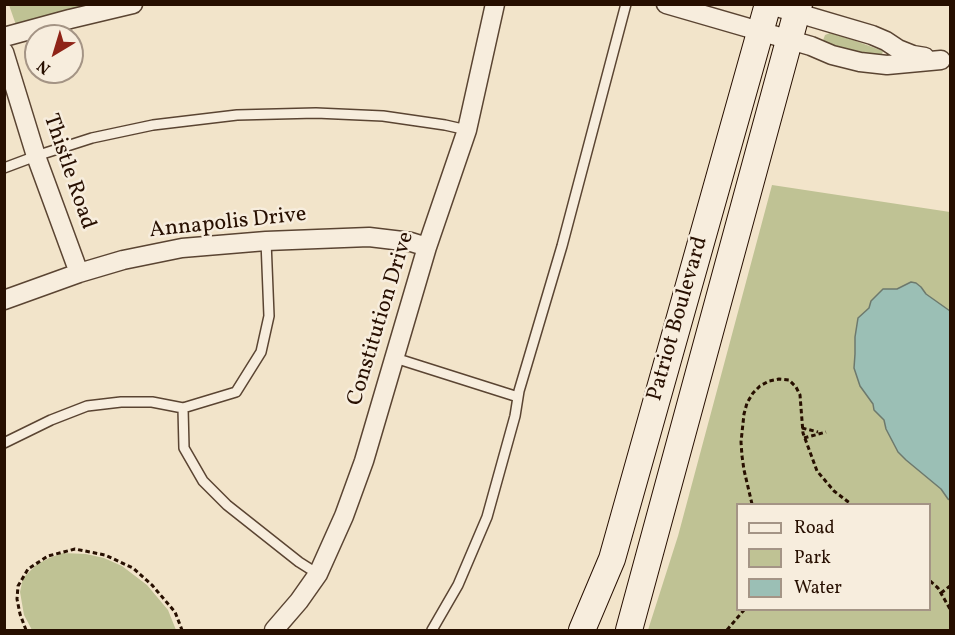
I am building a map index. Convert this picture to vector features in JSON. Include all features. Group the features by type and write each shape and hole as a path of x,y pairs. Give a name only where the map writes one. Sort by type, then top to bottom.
{"main road":[{"name":"Patriot Boulevard","path":"582,630 612,559 767,5"},
{"name":"Patriot Boulevard","path":"629,630 798,9"}],"street":[{"path":"4,37 133,4"},
{"path":"666,4 811,46 832,55 875,65 946,61"},
{"name":"Constitution Drive","path":"274,630 318,574 344,516 364,461 427,247 467,130 492,5"},
{"path":"767,5 798,9 872,35 913,55 946,61"},
{"name":"Thistle Road","path":"4,52 36,156 79,273"},
{"name":"Annapolis Drive","path":"4,300 123,260 182,248 266,241 369,237 411,242 427,247"}],"lane":[{"path":"432,630 458,585 487,517 626,4"},
{"path":"4,168 92,138 153,124 237,115 316,113 383,116 467,130"},
{"path":"4,443 51,420 87,406 121,402 152,402 183,408 236,392 261,352 270,316 266,241"},
{"path":"395,358 518,397"},
{"path":"183,408 184,448 203,481 227,505 299,562 318,574"}],"path":[{"path":"752,503 744,470 741,442 744,414 753,393 760,386 778,379 789,380 800,395 804,438 817,471 834,491 850,503"},
{"path":"802,428 821,433"},
{"path":"804,438 826,432"},
{"path":"26,630 17,599 18,586 28,569 48,556 75,549 105,555 133,568 152,585 175,612 182,630"},
{"path":"931,582 951,609"},
{"path":"941,593 951,586"},
{"path":"727,630 742,611"}],"green space":[{"path":"9,5 95,5 16,25"},
{"path":"830,33 883,51 880,60 822,43 825,35"},
{"path":"772,185 950,212 950,630 648,630 678,536"},
{"path":"63,553 86,554 104,558 122,566 147,585 168,610 176,630 32,630 24,615 20,592 23,578 36,565"}],"water":[{"path":"911,282 916,283 926,294 950,311 950,500 941,489 898,452 884,420 874,410 873,404 860,386 854,368 858,318 869,308 871,301 883,289 897,289"}]}
